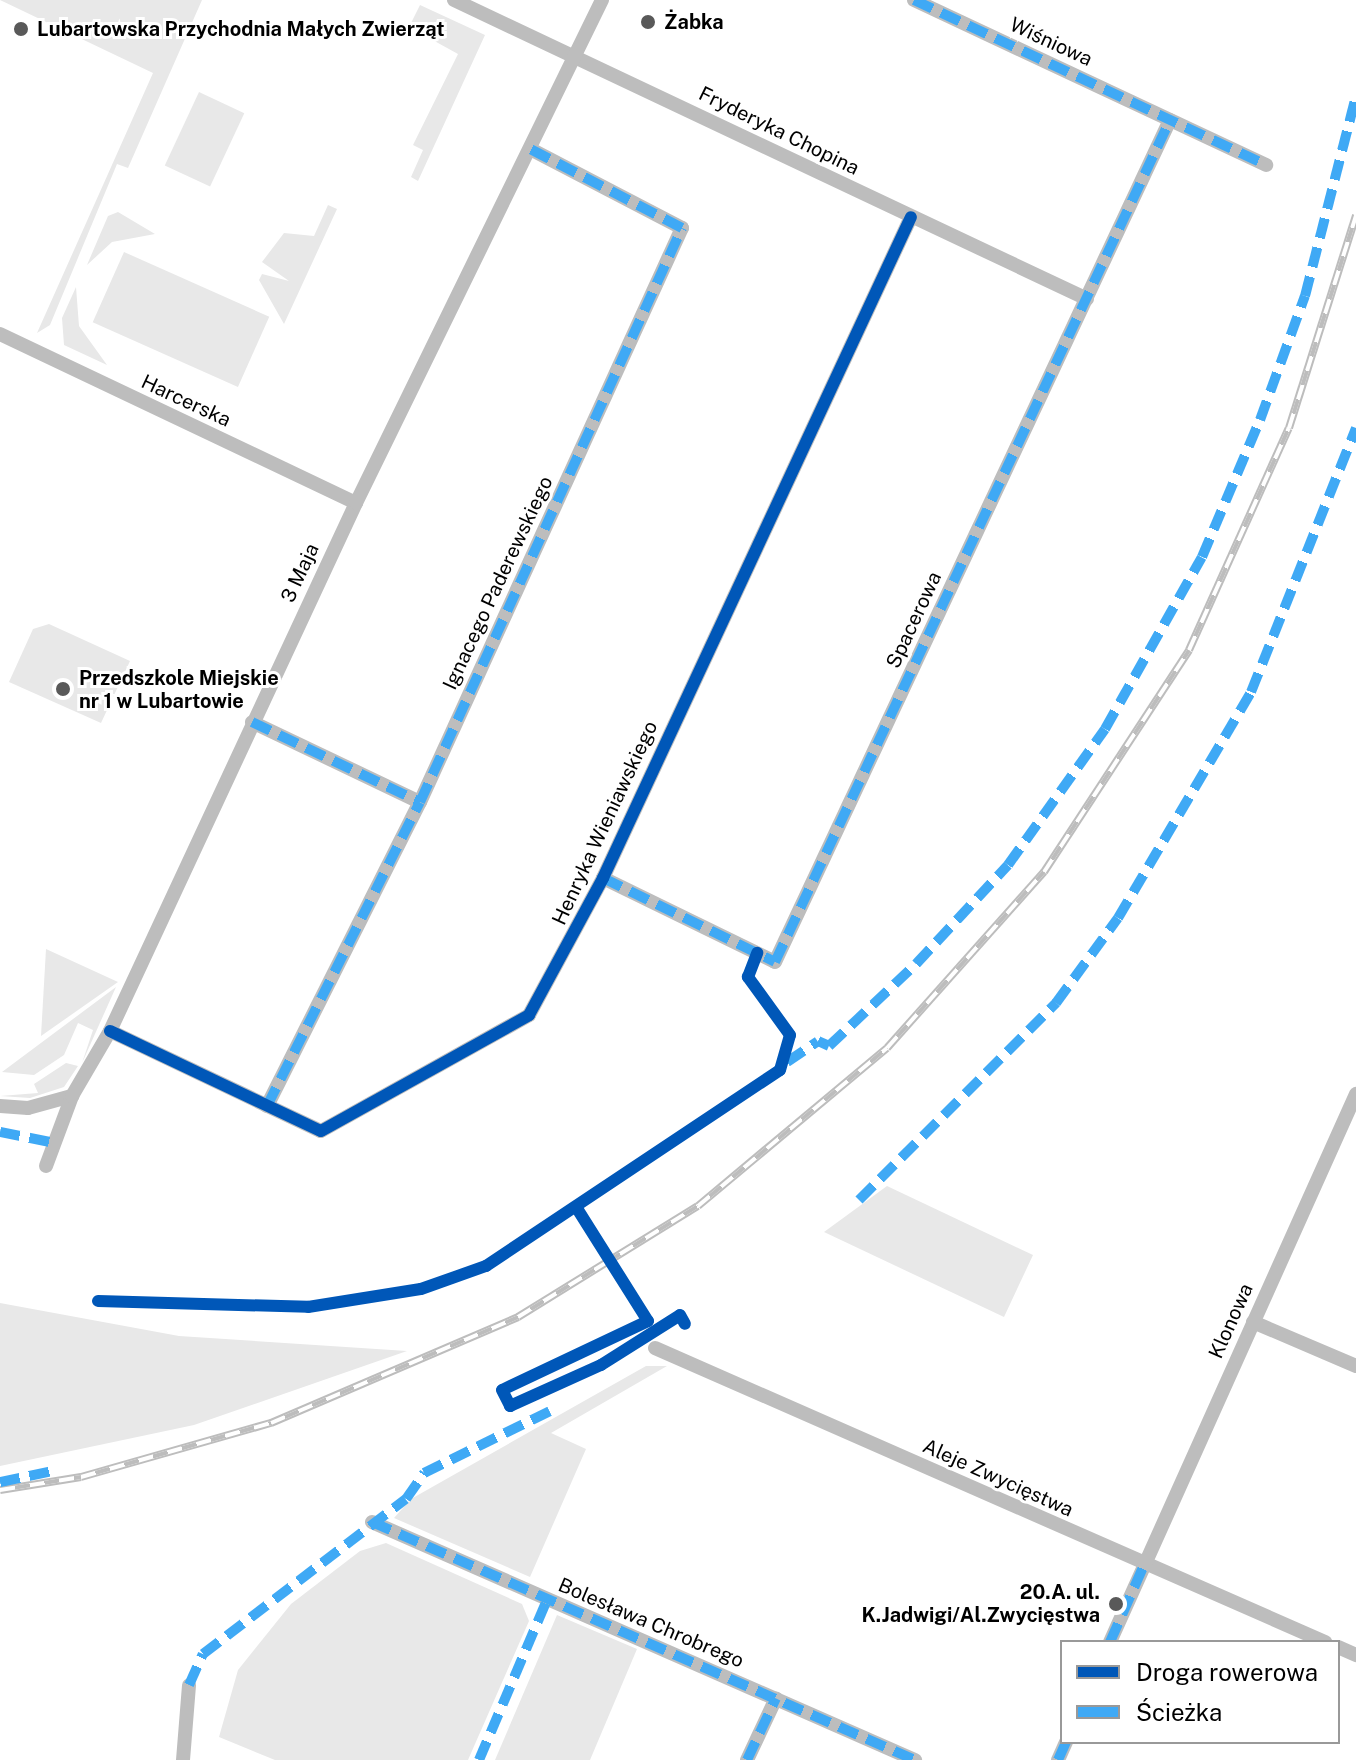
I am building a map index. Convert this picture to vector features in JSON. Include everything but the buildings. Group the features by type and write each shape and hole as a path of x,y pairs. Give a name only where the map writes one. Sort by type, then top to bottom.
{"street":[{"name":"Fryderyka Chopina","path":"454,0 1087,299"},
{"name":"3 Maja","path":"46,1166 72,1096 110,1031 356,503 602,0"},
{"name":"Wiśniowa","path":"914,0 1266,165"},
{"name":"Spacerowa","path":"603,878 775,962 1170,120"},
{"name":"Ignacego Paderewskiego","path":"267,1106 420,802 682,228 530,149"},
{"name":"Henryka Wieniawskiego","path":"110,1031 321,1131 503,1034 542,999 603,878 911,217"},
{"name":"Harcerska","path":"0,334 356,503"},
{"path":"252,722 420,802"},
{"name":"Klonowa","path":"1111,1640 1356,1094"},
{"path":"0,1106 28,1108 72,1096"},
{"path":"1253,1322 1356,1366"},
{"name":"Aleje Zwycięstwa","path":"655,1348 1320,1640"},
{"name":"Bolesława Chrobrego","path":"372,1522 776,1698 908,1759"},
{"path":"183,1760 189,1685"},
{"path":"747,1760 776,1698"}],"shaded area":[{"path":"0,0 202,0 128,168 117,164 50,325 37,333 153,73"},
{"path":"420,5 485,35 418,181 411,177 423,150 413,145 458,54 409,27"},
{"path":"199,92 244,113 210,187 165,165"},
{"path":"328,205 337,209 284,324 259,280 262,274 289,281 262,262 284,233 314,236"},
{"path":"118,212 155,234 112,242 87,265 108,216"},
{"path":"124,252 269,317 238,387 93,322"},
{"path":"76,287 79,326 107,365 64,345 62,318"},
{"path":"49,624 130,661 101,723 9,682 33,629"},
{"path":"46,949 118,982 41,1036"},
{"path":"116,987 82,1063 93,1030 78,1023 64,1055 34,1075 2,1072"},
{"path":"66,1063 78,1066 64,1087 30,1098 0,1096 38,1093 34,1084"},
{"path":"887,1186 1033,1255 1004,1317 824,1232"},
{"path":"0,1303 179,1336 407,1351 194,1425 0,1466"},
{"path":"646,1366 667,1366 551,1433 586,1449 530,1577 394,1518 411,1499"},
{"path":"386,1543 522,1604 529,1621 468,1760 275,1760 219,1737 238,1670 291,1604 360,1551"},
{"path":"557,1615 637,1649 590,1760 495,1760"}],"railway":[{"path":"0,1490 81,1477 271,1423 518,1317 698,1206 887,1048 1044,872 1189,650 1289,428 1356,215"}],"marked path":[{"path":"914,0 1266,165"},
{"path":"787,1062 818,1041 829,1046 916,964 1008,865 1105,729 1202,557 1260,420 1305,296 1356,96"},
{"path":"603,878 775,962 1170,120"},
{"path":"267,1106 420,802 682,228 530,149"},
{"path":"859,1200 1056,1003 1118,918 1251,692 1356,428"},
{"path":"252,722 420,802"},
{"path":"0,1132 55,1143"},
{"path":"189,1685 203,1654 406,1499 424,1473 550,1411"},
{"path":"0,1482 57,1470"},
{"path":"372,1522 915,1760"},
{"path":"1111,1640 1144,1565"},
{"path":"479,1760 547,1600"},
{"path":"747,1760 776,1698"},
{"path":"1058,1760 1065,1744"}],"cycle path":[{"path":"110,1031 321,1131 529,1015 603,878 911,217"},
{"path":"98,1301 308,1307 421,1289 486,1266 780,1070 790,1035 748,977 757,953"},
{"path":"578,1210 648,1321 502,1390 510,1406 601,1365 680,1315 685,1324"}],"place":[{"name":"Żabka","path":"648,22"},
{"name":"Lubartowska Przychodnia Małych Zwierząt","path":"21,29"},
{"name":"Przedszkole Miejskie nr 1 w Lubartowie","path":"63,689"},
{"name":"20.A. ul. K.Jadwigi/Al.Zwycięstwa","path":"1116,1604"}]}
